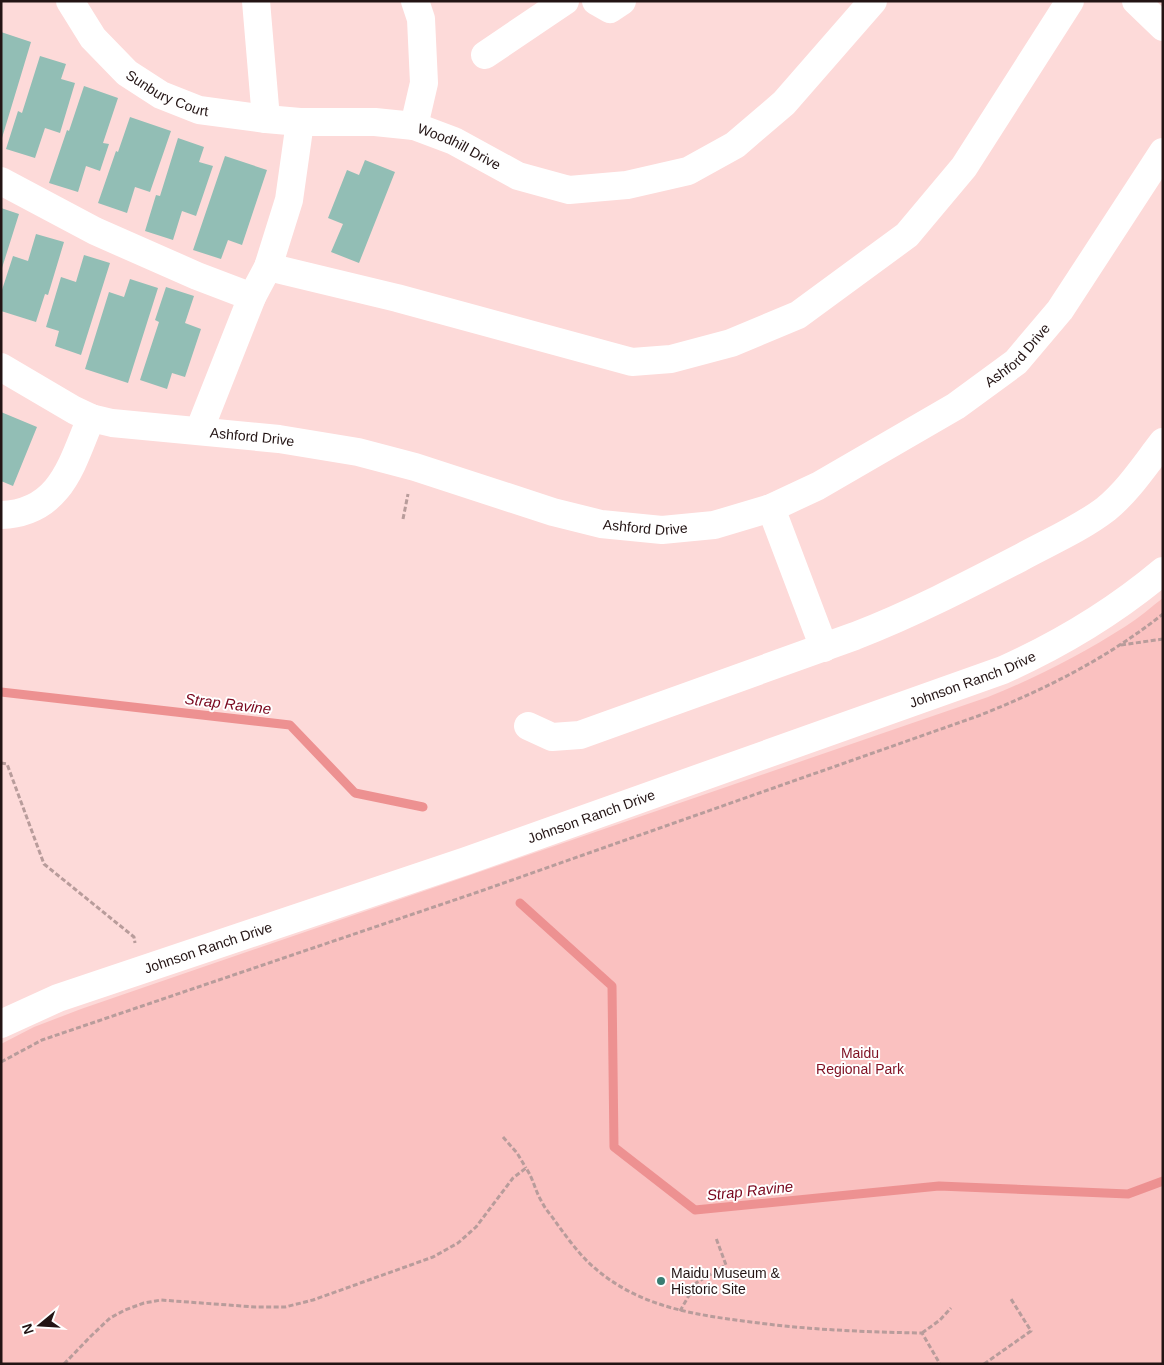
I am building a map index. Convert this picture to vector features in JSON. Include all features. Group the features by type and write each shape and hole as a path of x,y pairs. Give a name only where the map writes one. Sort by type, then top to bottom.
{"street":[{"name":"Sunbury Court","path":"70,1 93,38 128,73 161,95 199,110 300,122"},
{"path":"256,1 266,119"},
{"path":"414,126 424,82 421,20 415,1"},
{"path":"485,55 565,1"},
{"path":"596,1 610,9 622,1"},
{"path":"268,268 397,298 632,362 671,359 732,343 798,315 907,234 964,167 1070,1"},
{"path":"1136,1 1163,27"},
{"name":"Woodhill Drive","path":"300,122 375,122 414,126 454,141 518,176 569,190 627,186 688,171 735,145 784,104 863,5"},
{"path":"198,431 252,297 268,268 289,200 300,122"},
{"name":"Ashford Drive","path":"1,367 56,400 92,418 112,423 279,440 358,452 415,467 553,512 601,524 662,530 714,525 771,508 818,486 956,406 1016,362 1060,310 1163,152"},
{"path":"1,181 95,231 197,276 252,297"},
{"path":"1,516 30,510 49,498 65,478 92,418"},
{"path":"528,726 552,737 580,735 897,620 1077,528 1106,508 1129,487 1163,442"},
{"path":"771,508 824,648"},
{"name":"Johnson Ranch Drive","path":"1,1024 58,998 466,861 1003,670 1043,652 1102,617 1163,571"}],"path":[{"path":"1121,645 1163,639"},
{"path":"1,763 7,764 44,864 134,937 144,969"},
{"path":"504,1137 517,1153 533,1179 542,1202 568,1239 588,1261 610,1280 638,1296 680,1311 791,1327 848,1331 922,1333 940,1320 950,1308"},
{"path":"64,1364 110,1318 144,1303 161,1300 255,1307 284,1307 313,1300 433,1257 458,1244 476,1228 514,1178 526,1168"},
{"path":"680,1311 696,1283 726,1265 716,1238"},
{"path":"984,1364 1031,1330 1011,1299"},
{"path":"922,1333 940,1364"}],"green space":[{"name":"Maidu Regional Park","path":"1163,598 1163,1364 1,1364 1,1044 34,1027 81,1009 988,697 1041,674 1093,646 1131,623"}],"building":[{"path":"1,32 31,42 2,138 1,138"},
{"path":"40,56 66,64 61,79 75,83 60,133 45,128 35,158 6,149 18,111 22,113"},
{"path":"84,86 118,98 103,143 109,144 100,171 86,166 78,192 49,183"},
{"path":"130,117 171,131 150,192 135,187 127,213 98,203"},
{"path":"178,138 204,147 199,162 213,166 196,216 182,211 173,240 145,231 156,195 160,196"},
{"path":"225,156 267,170 242,245 228,240 221,259 193,250"},
{"path":"365,160 395,172 359,263 331,252 343,224 328,218 347,170 359,175"},
{"path":"1,208 19,214 2,268 1,268"},
{"path":"36,234 64,242 48,295 45,294 36,322 1,311 1,293 13,256 28,261"},
{"path":"84,255 110,263 81,355 55,346 59,331 46,327 61,277 76,282"},
{"path":"130,279 158,288 128,383 85,369 109,292 124,297"},
{"path":"166,287 194,296 185,323 201,329 185,377 172,373 167,389 140,380 159,322 155,320"},
{"path":"1,412 37,427 13,486 1,481"}],"waterway":[{"name":"Strap Ravine","path":"1,692 290,725 355,793 423,807"},
{"name":"Strap Ravine","path":"520,903 612,986 614,1147 695,1210 939,1186 1128,1194 1163,1181"}],"place":[{"name":"Maidu Museum & Historic Site","path":"661,1281"}]}
